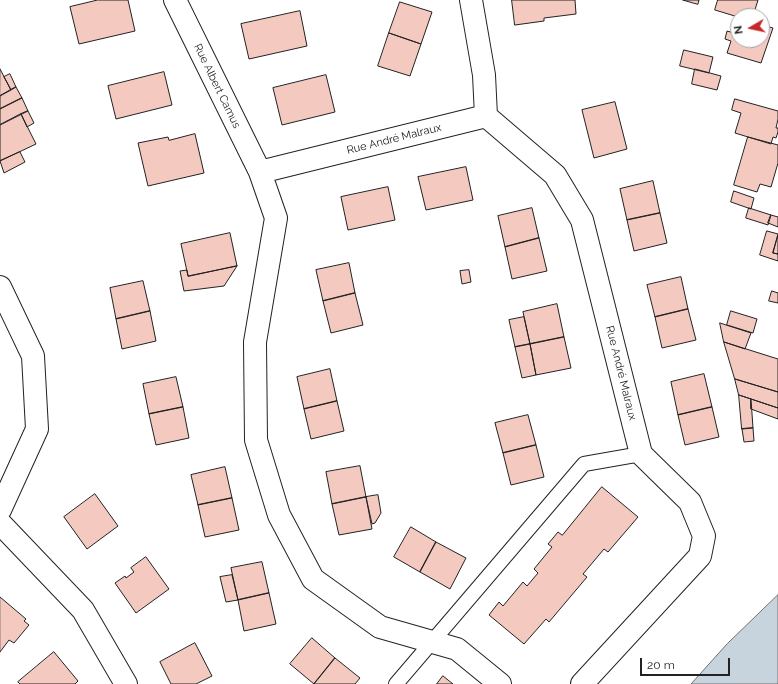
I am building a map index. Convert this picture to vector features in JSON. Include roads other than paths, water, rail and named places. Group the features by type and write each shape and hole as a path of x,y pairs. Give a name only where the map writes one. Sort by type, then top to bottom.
{"street":[{"name":"Rue Albert Camus","path":"175,0 260,172"},
{"path":"471,0 484,75 486,116"},
{"name":"Rue André Malraux","path":"260,172 486,116 555,175 582,220 640,454"},
{"path":"260,172 276,218 255,342 256,440 280,515 313,578 380,627 457,649 500,684"},
{"path":"0,287 33,356 37,429 0,510"},
{"path":"582,684 700,556 704,536 690,502 640,454"},
{"path":"0,523 83,610 126,684"}],"lane":[{"path":"396,684 584,464 640,454"}]}
